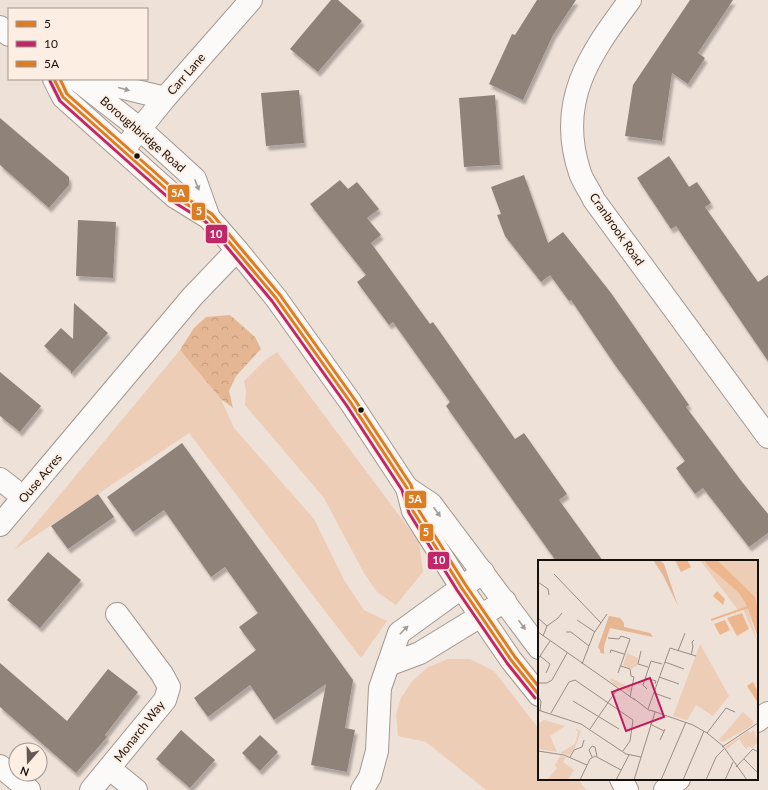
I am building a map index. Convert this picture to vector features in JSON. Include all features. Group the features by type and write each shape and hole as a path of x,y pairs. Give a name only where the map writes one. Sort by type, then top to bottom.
{"street":[{"name":"Carr Lane","path":"123,150 165,98 251,0"},
{"name":"Cranbrook Road","path":"630,0 588,62 577,90 571,120 574,151 580,174 594,200 768,437"},
{"path":"0,27 8,33"},
{"name":"Boroughbridge Road","path":"54,80 62,97 175,197 209,218 238,250 276,298 351,403 407,488 413,512 480,615 514,664 538,694"},
{"name":"Boroughbridge Road","path":"77,80 140,129 195,179 209,218"},
{"path":"91,80 165,98"},
{"name":"Ouse Acres","path":"0,525 192,297 238,250"},
{"path":"0,479 23,497"},
{"name":"Boroughbridge Road","path":"407,488 431,504 538,647"},
{"path":"362,790 370,777 377,752 380,688 399,633 483,572"},
{"path":"388,665 420,653 505,601"},
{"name":"Monarch Way","path":"91,790 110,769 165,700 169,687 162,674 117,614"},
{"path":"758,721 768,713"},
{"path":"0,766 29,790"},
{"name":"Monarch Way","path":"110,769 136,790"},
{"path":"622,780 627,790"},
{"path":"665,790 679,780"}],"shaded area":[{"path":"180,350 221,399 234,428 314,519 344,580 364,610 387,621 361,658 189,433 14,550"},
{"path":"277,352 419,542 423,572 396,605 377,592 364,573 324,498 245,405 246,391 244,381 264,361"},
{"path":"448,659 470,659 494,671 538,728 538,780 579,780 586,790 486,790 426,742 398,736 396,715 401,698 412,681 428,667"}],"green space":[{"path":"230,315 255,337 261,349 236,376 229,391 233,408 221,399 180,350 194,328 206,317"}],"building":[{"path":"331,0 338,0 362,21 318,72 290,49"},
{"path":"537,0 576,0 553,35 523,100 489,84 512,34 515,35"},
{"path":"690,0 733,0 698,53 705,58 688,84 672,73 662,141 625,136 633,85"},
{"path":"299,90 304,143 266,146 261,93"},
{"path":"495,95 500,165 464,167 459,98"},
{"path":"0,118 69,177 69,185 49,208 0,165"},
{"path":"669,156 689,187 697,182 711,203 705,207 758,282 768,275 768,361 676,226 671,229 637,178"},
{"path":"524,175 548,243 563,232 611,293 689,405 686,407 768,514 768,533 749,547 703,488 695,494 676,468 685,461 615,365 571,300 569,301 550,275 541,282 505,236 497,215 501,214 491,187"},
{"path":"340,180 348,189 357,182 379,209 367,218 381,235 371,243 430,324 433,322 515,439 524,433 567,494 559,500 602,560 555,560 446,406 450,402 393,322 389,325 357,282 366,275 310,204"},
{"path":"78,220 116,222 113,278 76,276"},
{"path":"74,303 108,333 71,374 71,371 44,346 61,328 73,339"},
{"path":"0,372 41,406 20,432 0,416"},
{"path":"182,443 353,680 345,728 355,730 347,772 311,765 326,684 274,720 250,685 208,717 194,698 256,650 239,627 258,613 225,567 211,577 164,510 133,532 107,497"},
{"path":"98,494 114,517 68,549 51,526"},
{"path":"48,552 81,580 40,628 7,600"},
{"path":"0,663 67,721 108,669 138,692 105,735 107,737 76,773 48,749 48,742 40,742 0,707"},
{"path":"181,730 215,760 190,788 156,759"},
{"path":"260,735 278,752 260,771 242,753"}],"transit line":[{"name":"5","path":"54,80 63,97 175,197 209,218 276,298 351,403 407,488 413,511 461,587 511,660 538,694"},
{"name":"5A","path":"60,80 67,94 178,193 212,214 280,295 355,400 411,485 418,509 465,584 515,657 538,686"},
{"name":"10","path":"50,81 60,101 172,201 206,222 272,301 347,406 402,490 409,513 457,590 507,663 535,698"}]}
